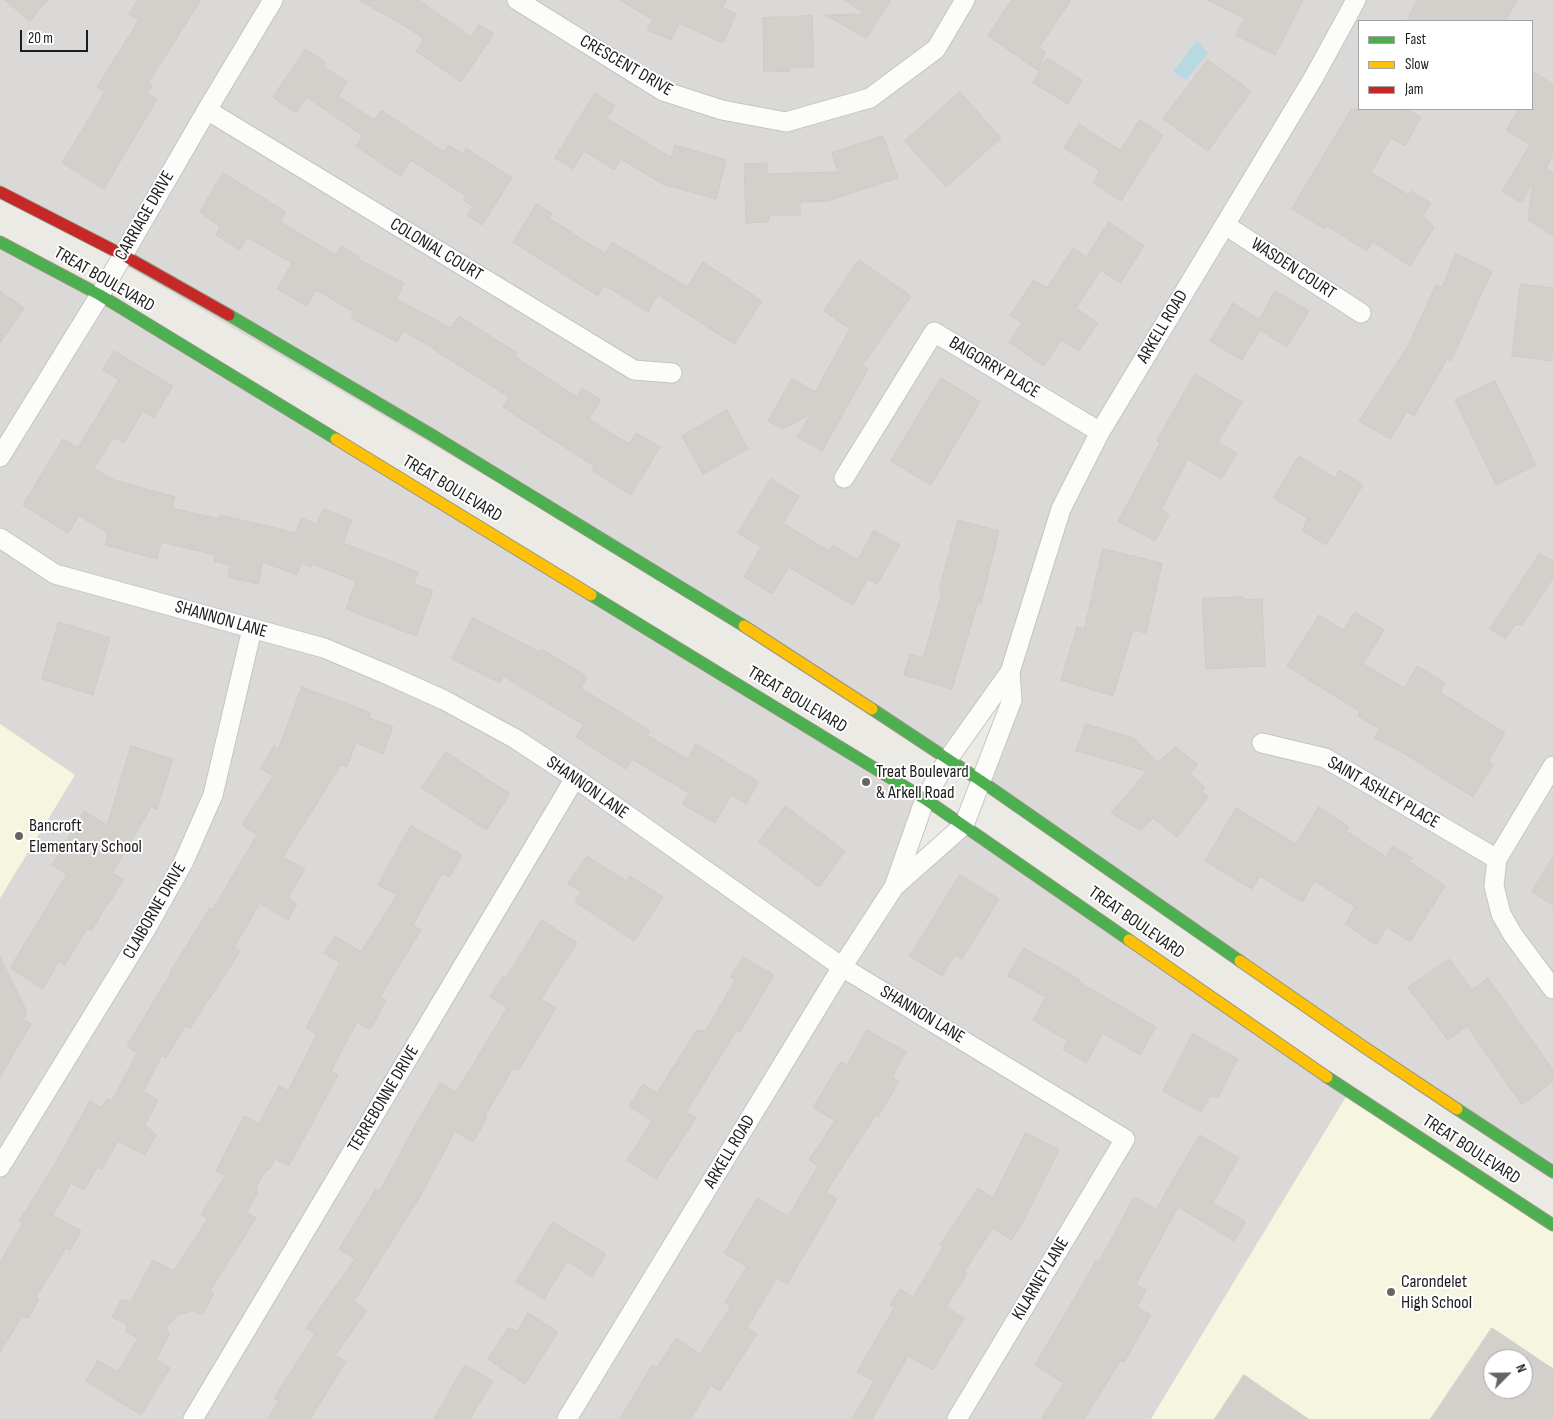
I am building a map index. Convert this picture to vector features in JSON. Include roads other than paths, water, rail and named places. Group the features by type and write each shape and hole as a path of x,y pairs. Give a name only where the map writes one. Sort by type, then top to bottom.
{"main road":[{"name":"TREAT BOULEVARD","path":"0,192 123,255 222,311 606,540 774,644 981,781 1356,1042 1553,1172"},
{"name":"TREAT BOULEVARD","path":"0,242 100,295 925,799 1349,1092 1553,1225"}],"street":[{"name":"CARRIAGE DRIVE","path":"0,457 100,295 206,110 273,0"},
{"name":"CRESCENT DRIVE","path":"517,0 663,91 722,110 786,122 870,98 936,49 965,0"},
{"name":"ARKELL ROAD","path":"567,1419 842,967 894,887 925,799 948,759 1010,672 1061,510 1100,432 1314,77 1356,0"},
{"name":"COLONIAL COURT","path":"206,110 634,370 672,373"},
{"name":"WASDEN COURT","path":"1225,226 1361,313"},
{"name":"BAIGORRY PLACE","path":"844,478 934,332 1100,432"},
{"name":"SHANNON LANE","path":"0,538 55,574 324,648 444,700 514,738 574,778 842,967 1125,1139"},
{"name":"CLAIBORNE DRIVE","path":"0,1167 146,929 184,861 213,796 252,629"},
{"name":"ARKELL ROAD","path":"894,887 964,825 1012,700 1010,672"},
{"name":"SAINT ASHLEY PLACE","path":"1262,743 1325,758 1497,859"},
{"path":"1553,766 1497,859 1494,886 1501,914 1513,935 1553,989"},
{"name":"TERREBONNE DRIVE","path":"193,1419 574,778"},
{"name":"KILARNEY LANE","path":"957,1419 1125,1139"}],"water":[{"path":"1197,40 1208,53 1186,80 1173,72"}],"place":[{"name":"Treat Boulevard & Arkell Road","path":"866,782"},
{"name":"Bancroft Elementary School","path":"19,836"},
{"name":"Carondelet High School","path":"1391,1292"}]}
